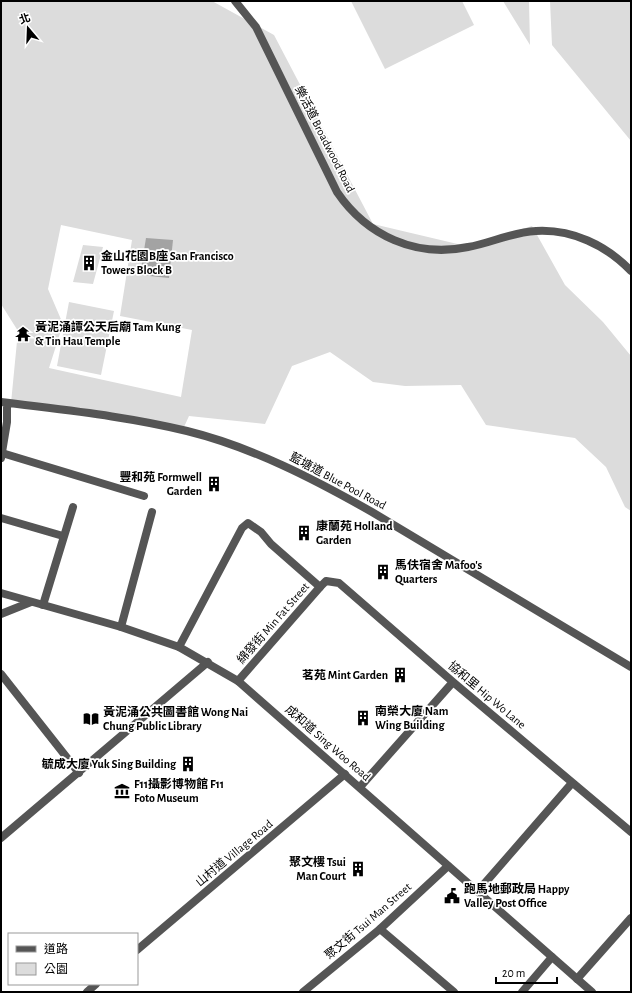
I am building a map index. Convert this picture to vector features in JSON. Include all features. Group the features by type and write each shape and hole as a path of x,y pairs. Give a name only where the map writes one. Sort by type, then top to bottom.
{"street":[{"name":"樂活道 Broadwood Road","path":"234,1 256,27 337,192 352,212 368,226 382,234 408,245 438,250 468,247 523,232 537,230 569,234 602,247 622,261 631,271"},
{"path":"4,403 7,422 2,456 80,480 144,496"},
{"name":"藍塘道 Blue Pool Road","path":"4,403 122,417 188,431 235,446 283,466 331,489 372,512 631,667"},
{"path":"43,605 73,507"},
{"path":"121,627 152,512"},
{"path":"1,518 63,536"},
{"path":"179,647 242,528 248,523 261,532 271,544 323,584"},
{"name":"協和里 Hip Wo Lane","path":"323,584 339,583 453,682 631,832"},
{"name":"綿發街 Min Fat Street","path":"238,681 323,584"},
{"name":"成和道 Sing Woo Road","path":"1,593 121,627 179,647 208,662 238,681 346,774 448,866 592,992"},
{"path":"1,614 31,602"},
{"path":"1,838 208,662"},
{"path":"1,674 79,773"},
{"path":"360,787 453,682"},
{"name":"山村道 Village Road","path":"138,949 346,774"},
{"path":"478,891 572,783"},
{"name":"聚文街 Tsui Man Street","path":"302,992 380,929 448,866"},
{"path":"577,979 631,918"},
{"path":"380,929 454,992"},
{"path":"522,992 552,957"},
{"path":"87,992 95,985"}],"green space":[{"path":"1,1 212,1 274,35 373,224 466,246 532,226 565,285 603,322 631,356 631,511 625,507 606,467 575,438 486,425 461,385 405,386 373,382 330,352 292,366 265,424 189,416 184,427 11,403 18,331 1,304","holes":["61,225 132,240 120,316 192,330 181,397 49,368 63,324 48,289"]},
{"path":"351,1 462,1 474,25 385,69"},
{"path":"503,1 529,1 530,45"},
{"path":"550,1 631,1 631,141 552,45"},
{"path":"83,245 103,247 93,284 73,282"},
{"path":"69,302 114,311 101,375 57,366"}],"shaded area":[{"path":"146,238 173,240 169,278 140,275"}],"place":[{"name":"金山花園B座 San Francisco Towers Block B","path":"89,263"},
{"name":"黃泥涌譚公天后廟 Tam Kung & Tin Hau Temple","path":"23,334"},
{"name":"豐和苑 Formwell Garden","path":"214,484"},
{"name":"康蘭苑 Holland Garden","path":"304,533"},
{"name":"馬伕宿舍 Mafoo's Quarters","path":"383,572"},
{"name":"茗苑 Mint Garden","path":"400,675"},
{"name":"南榮大廈 Nam Wing Building","path":"363,718"},
{"name":"黃泥涌公共圖書館 Wong Nai Chung Public Library","path":"91,719"},
{"name":"毓成大廈 Yuk Sing Building","path":"188,764"},
{"name":"F11攝影博物館 F11 Foto Museum","path":"122,791"},
{"name":"聚文樓 Tsui Man Court","path":"358,869"},
{"name":"跑馬地郵政局 Happy Valley Post Office","path":"452,896"}]}
